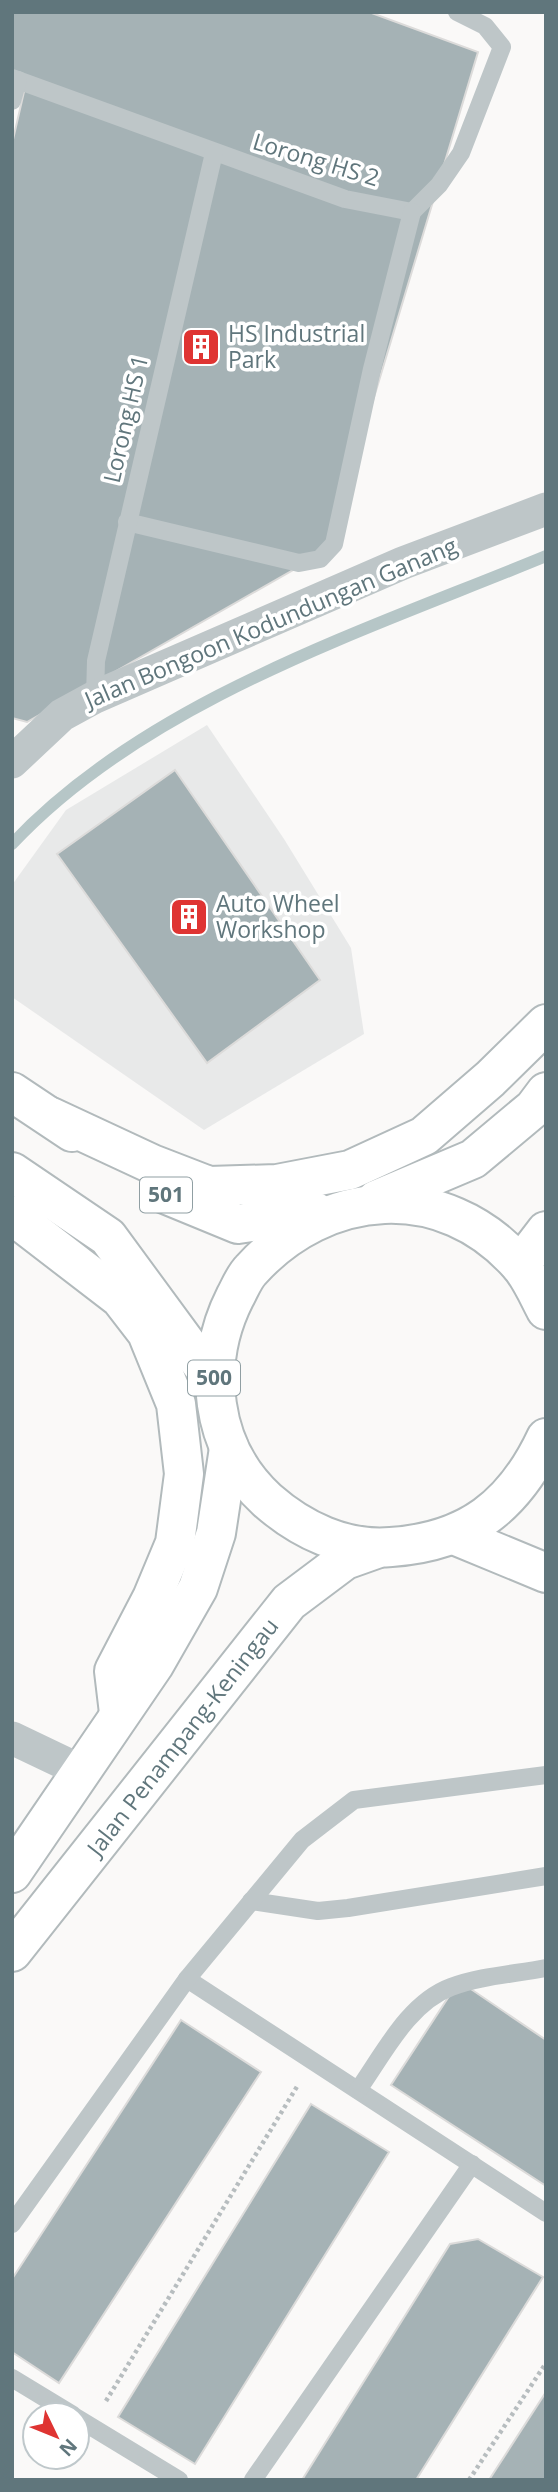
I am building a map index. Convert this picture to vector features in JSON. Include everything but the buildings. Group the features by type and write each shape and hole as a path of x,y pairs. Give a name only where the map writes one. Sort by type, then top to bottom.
{"main road":[{"path":"51,1117 152,1164 209,1186 277,1184 350,1170 424,1136 491,1079 546,1024"},
{"name":"501","path":"12,1092 163,1194 238,1224 356,1206"},
{"name":"500","path":"546,1092 534,1108 473,1159 291,1232 248,1272 222,1323 214,1380 218,1415 229,1448 253,1487 288,1519 330,1539 376,1549 415,1546 454,1535 496,1509 530,1472 546,1438"},
{"path":"12,1172 108,1237 214,1380"},
{"name":"500","path":"356,1206 424,1206 477,1228 520,1265 546,1310"},
{"path":"12,1215 120,1298 147,1333 176,1404 184,1474 174,1543 152,1598 114,1671 119,1713"},
{"path":"520,1265 546,1231"},
{"name":"500","path":"12,1873 154,1665 198,1588 216,1534 229,1448"},
{"path":"454,1535 546,1573"},
{"name":"Jalan Penampang-Keningau","path":"12,1952 289,1602 345,1560 376,1549"}],"street":[{"name":"Jalan Bongoon Kodundungan Ganang","path":"17,751 62,715 95,697 403,562 546,509"},
{"path":"12,1738 80,1771"}],"lane":[{"path":"127,522 299,563 320,559 334,544 372,369 412,212 439,185 461,153 502,47 485,26 457,12"},
{"path":"12,101 15,79"},
{"name":"Lorong HS 2","path":"15,79 345,199 412,212"},
{"name":"Lorong HS 1","path":"95,697 96,661 215,153"},
{"path":"12,2224 187,1979 302,1840 354,1800 546,1775"},
{"path":"251,1902 318,1911 546,1876"},
{"path":"358,2090 411,2015 429,1999 449,1988 546,1968"},
{"path":"187,1979 546,2213"},
{"path":"253,2480 472,2164"},
{"path":"12,2378 49,2401"},
{"path":"91,2427 179,2480"}],"path":[{"path":"91,2403 313,2061"},
{"path":"469,2480 546,2363"}],"shaded area":[{"path":"207,725 284,839 351,948 364,1034 204,1130 12,997 12,885 66,810"}],"waterway":[{"path":"12,844 66,793 127,749 193,709 334,642 546,556"}],"place":[{"name":"HS Industrial Park","path":"201,347"},
{"name":"Auto Wheel Workshop","path":"189,917"}]}
